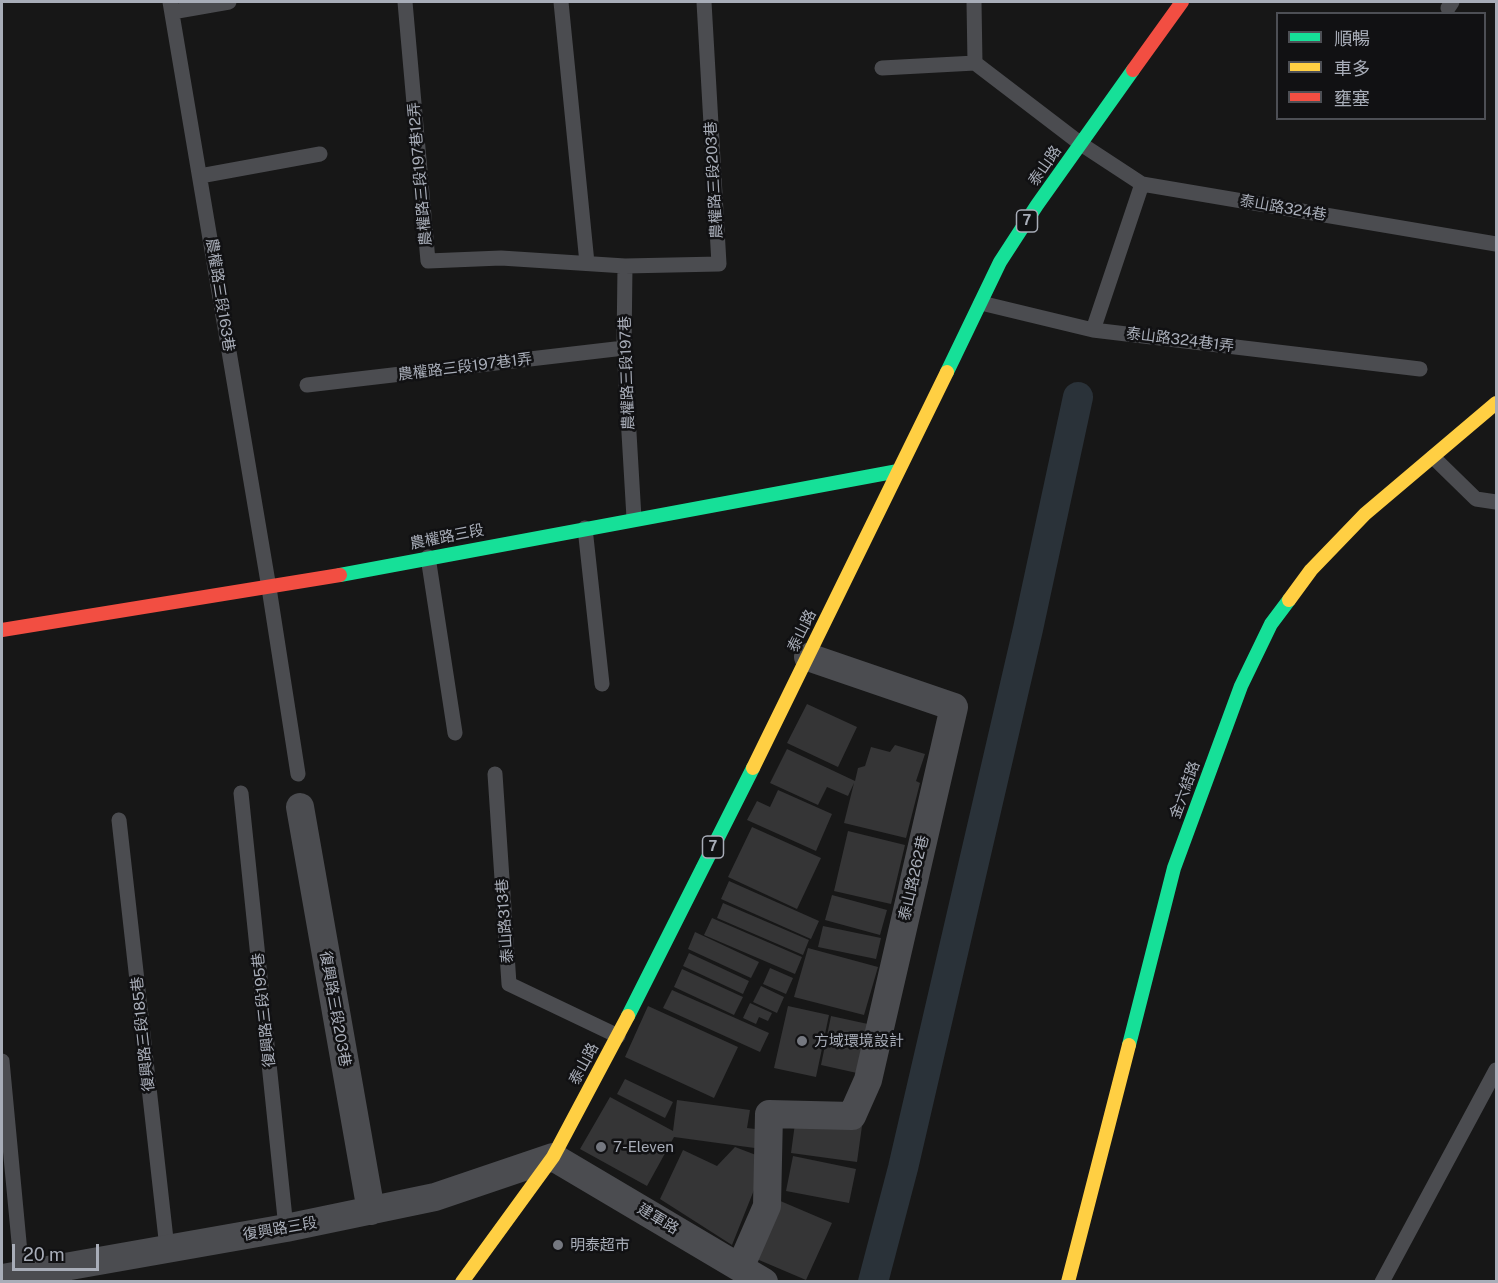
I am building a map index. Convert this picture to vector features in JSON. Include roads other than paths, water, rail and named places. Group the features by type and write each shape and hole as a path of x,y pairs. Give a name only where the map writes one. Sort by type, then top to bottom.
{"street":[{"name":"泰山路","path":"462,1281 553,1157 618,1036 808,657 1000,262 1182,2"},
{"name":"金六結路","path":"1068,1281 1174,868 1241,686 1271,624 1311,570 1365,514 1497,403"},
{"name":"農權路三段","path":"2,630 269,588 634,518 898,471"},
{"name":"泰山路262巷","path":"752,1274 767,1206 769,1114 852,1116 868,1080 954,707 808,657"},
{"name":"復興路三段203巷","path":"300,807 371,1211"},
{"name":"復興路三段","path":"12,1276 62,1274 167,1248 286,1228 435,1197 553,1157"},
{"name":"建軍路","path":"553,1157 752,1274"}],"lane":[{"path":"171,7 229,2"},
{"name":"農權路三段197巷12弄","path":"405,2 428,261 501,258 586,263"},
{"path":"561,2 586,263 625,266"},
{"name":"農權路三段203巷","path":"625,266 719,264 704,2"},
{"path":"882,68 975,63 974,2"},
{"name":"農權路三段163巷","path":"171,7 298,774"},
{"name":"泰山路324巷","path":"975,63 1081,144 1142,184 1497,244"},
{"path":"200,176 320,154"},
{"path":"1093,330 1142,184"},
{"name":"農權路三段197巷","path":"625,266 624,348 634,518"},
{"name":"泰山路324巷1弄","path":"981,303 1093,330 1420,369"},
{"name":"農權路三段197巷1弄","path":"307,385 624,348"},
{"path":"1433,457 1476,499 1497,502"},
{"path":"585,528 602,684"},
{"path":"428,557 455,733"},
{"name":"泰山路313巷","path":"495,774 509,984 618,1036"},
{"name":"復興路三段195巷","path":"241,793 286,1228"},
{"name":"復興路三段185巷","path":"119,820 167,1248"},
{"path":"2,1061 12,1276"},
{"path":"1382,1281 1497,1070"}],"waterway":[{"path":"873,1282 903,1168 1028,629 1078,397"}],"place":[{"name":"方域環境設計","path":"802,1041"},
{"name":"7-Eleven","path":"601,1147"},
{"name":"明泰超市","path":"558,1245"}]}
